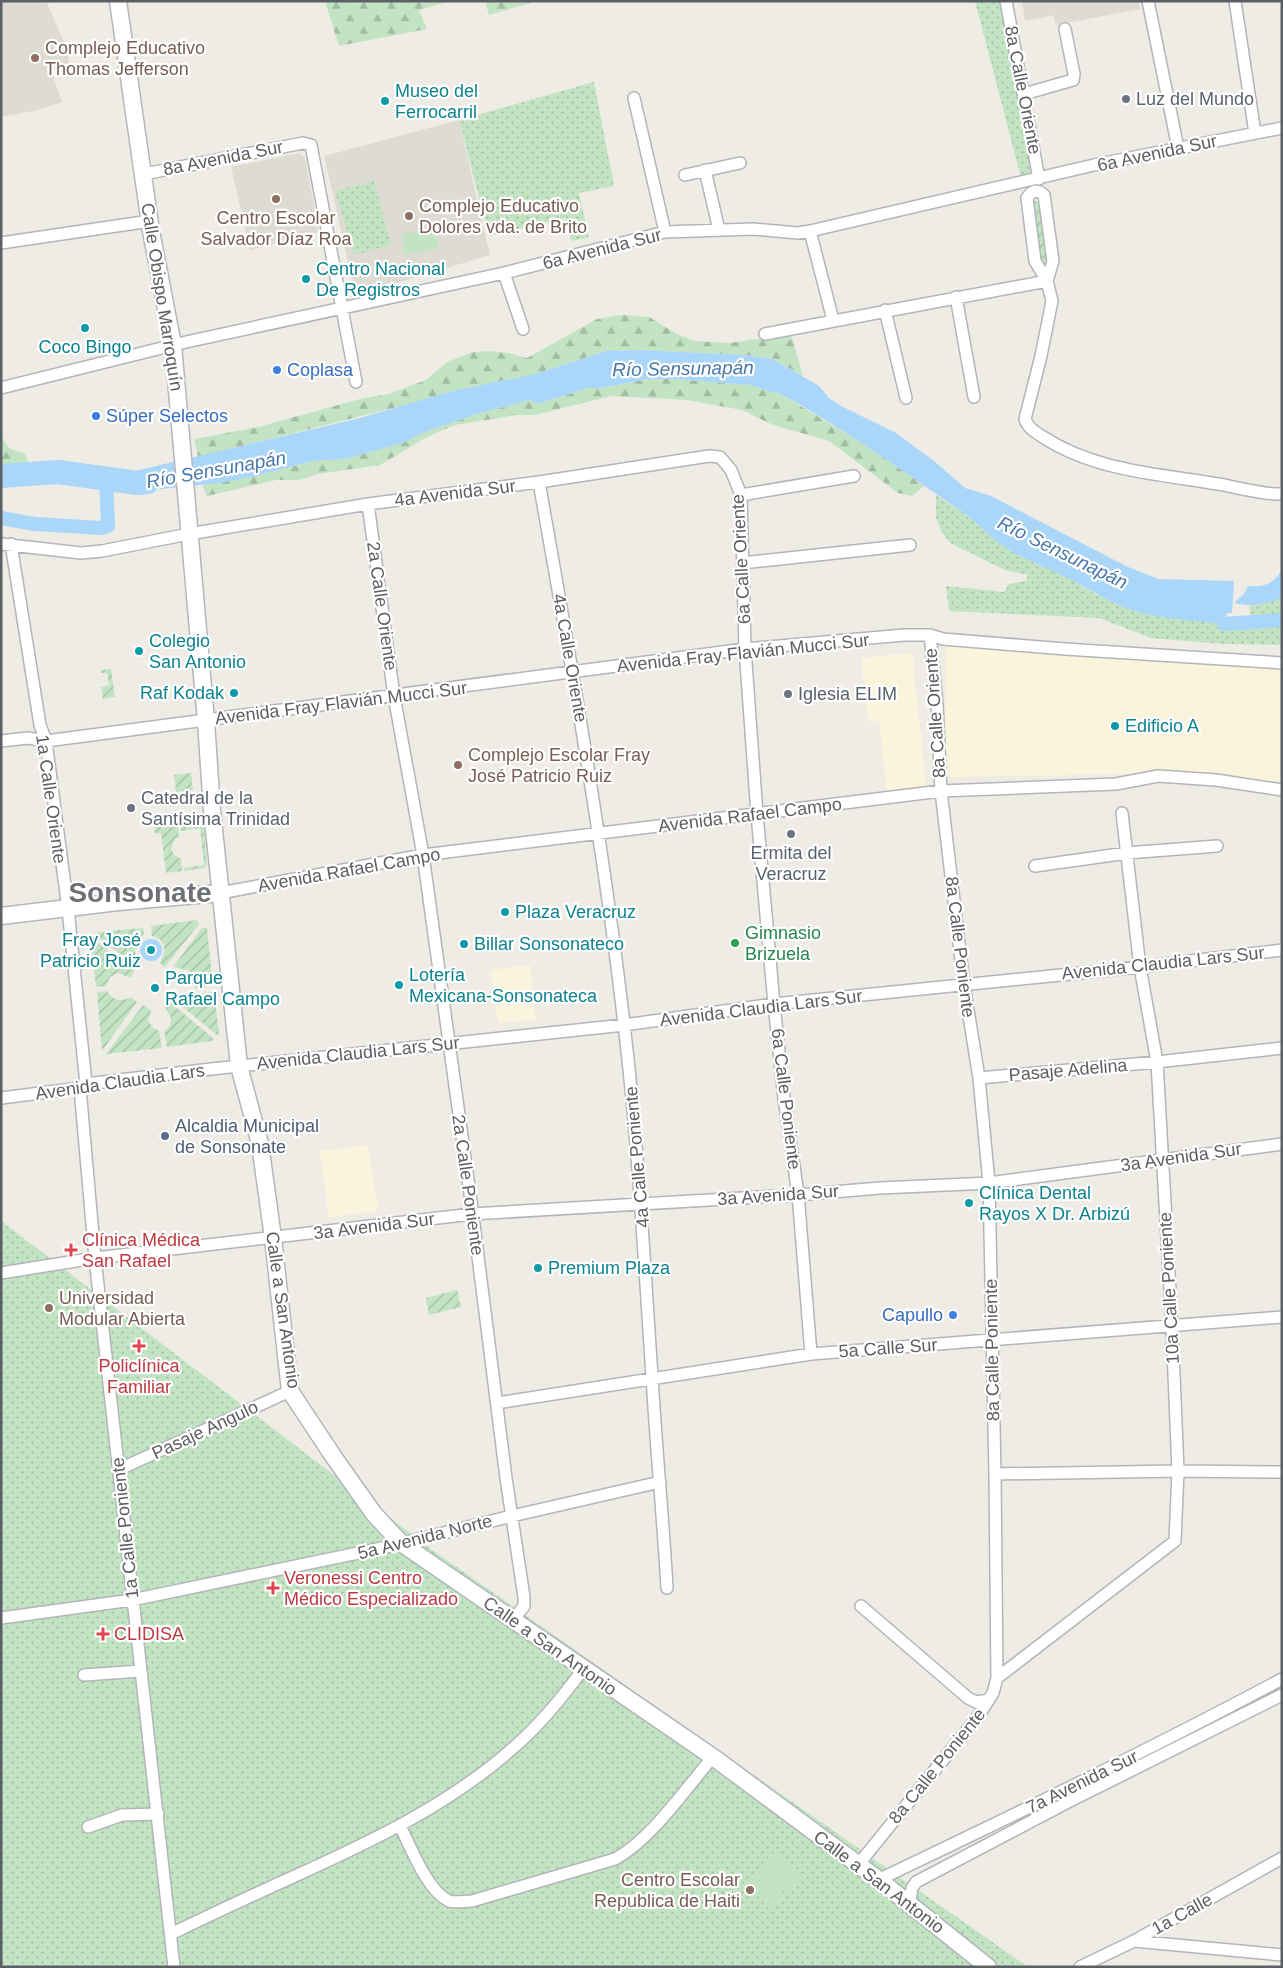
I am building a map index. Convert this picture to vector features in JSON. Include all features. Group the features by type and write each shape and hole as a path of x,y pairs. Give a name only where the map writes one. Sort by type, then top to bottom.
{"street":[{"name":"Calle Obispo Marroquín","path":"118,1 150,220 173,345 220,893"},
{"name":"8a Calle Oriente","path":"1006,1 1024,94 1036,184 1044,195 1053,261 1047,281"},
{"path":"1148,1 1178,148"},
{"path":"1234,1 1256,133"},
{"path":"1024,94 1073,80 1074,74 1065,29"},
{"path":"634,98 665,232"},
{"name":"6a Avenida Sur","path":"1,388 173,345 504,273 665,232 753,229 798,233 810,231 1036,184 1094,165 1282,128"},
{"name":"8a Avenida Sur","path":"144,174 303,143 311,144 343,309"},
{"path":"685,174 740,163"},
{"path":"705,170 719,230"},
{"name":"8a Calle Oriente","path":"1036,184 1027,198 1027,204 1035,261 1047,281 1052,301 1041,356 1024,419 1032,429 1068,450 1108,465 1140,472 1282,494"},
{"path":"1,243 150,220"},
{"path":"810,231 833,320"},
{"path":"504,273 522,328"},
{"path":"765,334 1047,281"},
{"path":"956,297 974,397"},
{"path":"343,309 356,382"},
{"path":"885,310 906,398"},
{"name":"4a Avenida Sur","path":"6,544 81,553 368,504 539,482 709,456 720,457"},
{"name":"6a Calle Oriente","path":"720,457 731,470 741,495 745,649 757,814"},
{"path":"741,495 854,476"},
{"name":"4a Calle Oriente","path":"539,482 573,673 598,834"},
{"name":"2a Calle Oriente","path":"368,504 394,696 423,856"},
{"name":"1a Calle Oriente","path":"6,544 40,725 46,741 68,909 83,1086"},
{"path":"742,563 910,545"},
{"name":"Avenida Fray Flavián Mucci Sur","path":"1,741 26,738 46,741 745,649 904,635 930,635 943,639 1065,649 1282,662"},
{"name":"8a Calle Oriente","path":"930,635 937,704 940,791"},
{"name":"Avenida Rafael Campo","path":"220,893 423,856 940,791 1116,784 1158,776 1216,780 1282,790"},
{"name":"8a Calle Poniente","path":"858,1865 978,1718 989,1700 997,1678 989,1184 978,1078 964,985 940,791"},
{"name":"10a Calle Poniente","path":"997,1678 1175,1541 1178,1471 1157,1062 1140,966 1122,813"},
{"name":"6a Calle Poniente","path":"757,814 784,1098 798,1194 811,1354"},
{"name":"4a Calle Poniente","path":"598,834 624,1025 642,1204 667,1588"},
{"path":"1034,866 1127,853 1216,846"},
{"name":"2a Calle Poniente","path":"423,856 524,1597 524,1606 513,1620"},
{"path":"1,916 220,893"},
{"name":"Calle a San Antonio","path":"220,893 240,1066 260,1144 273,1238 290,1392 374,1514 401,1543 713,1757 878,1880 988,1967"},
{"name":"Avenida Claudia Lars Sur","path":"240,1066 624,1025 774,1004 1282,950"},
{"name":"Pasaje Adelina","path":"978,1078 1157,1062 1282,1048"},
{"name":"Avenida Claudia Lars","path":"1,1098 240,1066"},
{"name":"1a Calle Poniente","path":"83,1086 95,1258 174,1967"},
{"name":"3a Avenida Sur","path":"1,1273 95,1258 472,1214 880,1188 989,1184 1282,1144"},
{"name":"5a Calle Sur","path":"497,1403 811,1354 1282,1317"},
{"name":"Pasaje Angulo","path":"120,1469 290,1392"},
{"path":"995,1474 1178,1471 1282,1472"},
{"name":"5a Avenida Norte","path":"1,1618 132,1600 401,1543 660,1482"},
{"path":"861,1606 968,1698 976,1702 989,1700"},
{"path":"171,1934 400,1826 488,1770 546,1717 583,1669"},
{"path":"84,1675 141,1671"},
{"name":"7a Avenida Sur","path":"878,1880 1174,1737 1282,1678"},
{"name":"7a Avenida Sur","path":"909,1905 912,1888 916,1882 1282,1694"},
{"path":"400,1826 420,1866 435,1890 450,1901 472,1901 615,1859 629,1852 644,1838 713,1757"},
{"path":"88,1827 122,1815 158,1814"},
{"name":"1a Calle","path":"1080,1967 1134,1941 1282,1858"},
{"path":"1134,1941 1282,1954"}],"shaded area":[{"name":"Complejo Educativo Thomas Jefferson","path":"1,1 46,1 67,49 69,66 51,70 62,102 34,111 1,117"},
{"path":"1022,1 1138,1 1140,9 1056,25 1054,15 1025,21"},
{"name":"Complejo Educativo Dolores vda. de Brito","path":"459,120 490,255 367,292 359,291 354,287 324,156"},
{"name":"Centro Escolar Salvador Díaz Roa","path":"300,153 305,158 319,232 250,250 231,167"},
{"name":"Edificio A","path":"946,646 1282,667 1282,782 1201,773 945,777"},
{"path":"912,653 926,786 887,794 879,721 869,722 861,658"},
{"path":"530,965 536,1020 498,1023 491,970"},
{"path":"368,1145 378,1211 329,1217 320,1151"}],"green space":[{"path":"325,1 451,1 419,10 427,29 339,46"},
{"path":"485,1 537,1 489,15"},
{"path":"975,1 1001,1 1037,176 1021,178"},
{"path":"594,82 614,186 579,193 589,237 571,241 565,218 489,236 459,120"},
{"path":"374,181 391,245 354,255 335,191"},
{"path":"1035,201 1041,203 1049,262 1045,266 1040,263 1033,204"},
{"path":"435,228 439,248 405,255 401,234"},
{"path":"621,315 649,317 677,334 695,341 729,343 791,334 803,376 773,359 746,355 638,350 606,351 535,374 452,391 405,405 198,457 194,439 258,427 360,399 389,394 426,380 447,362 473,352 509,353 527,358 597,319"},
{"path":"648,379 674,379 750,385 779,393 872,449 924,486 912,496 898,493 829,441 773,425 742,410 687,400 611,396 535,415 517,415 455,425 427,437 380,465 318,474 299,480 276,480 207,496 202,484 256,476 313,461 345,459 403,443 422,433 480,413 530,400 538,404 588,388 601,388"},
{"path":"1,436 9,448 25,454 30,466 1,468"},
{"path":"936,495 962,512 1013,552 1067,577 1097,595 1138,612 1224,624 1282,620 1282,645 1225,644 1151,638 1099,618 949,611 946,586 1004,592 1009,584 1026,581 1028,575 1005,570 950,543 942,532 936,518"},
{"path":"1282,598 1282,618 1251,620 1249,606"},
{"path":"111,669 115,697 103,699 101,687 109,685 107,673 101,673 101,670"},
{"path":"191,773 193,790 176,792 174,775"},
{"path":"203,816 207,864 204,868 184,871 183,868 204,865 200,828 181,831 179,818"},
{"path":"177,818 179,837 175,839 171,848 174,855 181,859 182,871 166,873 161,833 155,833 154,824 155,821"},
{"path":"197,920 199,924 164,968 160,962 164,954 164,946 160,940 152,936 151,926"},
{"path":"143,928 144,935 135,947 140,962 136,966 96,935 98,932"},
{"path":"202,928 207,928 213,986 196,988 194,987 193,977 188,970 173,967"},
{"path":"95,940 134,971 131,978 118,973 110,977 106,986 96,987 91,943"},
{"path":"107,991 115,999 124,1000 131,997 137,1002 102,1051 97,992"},
{"path":"214,992 219,1034 217,1035 173,999 174,997"},
{"path":"170,1002 214,1039 212,1041 167,1047 164,1031 170,1026 171,1018 165,1007"},
{"path":"143,1005 151,1010 148,1020 152,1027 159,1031 162,1048 106,1054"},
{"path":"1,1221 431,1549 1028,1967 1,1967"},
{"path":"457,1290 461,1307 429,1315 426,1298"},
{"path":"779,1852 802,1881 786,1894 763,1866"},
{"path":"762,1867 785,1896 769,1909 746,1881"}],"water":[{"path":"638,350 746,355 773,359 819,386 829,398 841,406 896,433 934,461 965,488 991,496 1126,566 1158,579 1234,581 1232,613 1227,613 1224,624 1181,620 1138,612 1110,601 1066,577 1007,549 961,511 803,406 779,393 750,385 674,379 648,379 601,388 588,388 538,404 530,400 480,413 422,433 403,443 345,459 313,461 220,483 132,492 117,480 122,474 360,418 452,391 535,374 606,351"},
{"path":"1282,568 1282,598 1258,605 1234,603 1244,594 1248,586 1264,585 1273,581"},
{"path":"151,939 161,946 162,950 155,960 151,961 141,954 140,950 147,940"}],"waterway":[{"name":"Río Sensunapán","path":"1,476 58,472 138,483 148,482"},
{"path":"1,518 34,524 102,528 108,526 106,479"},
{"path":"1224,624 1282,620"}],"place":[{"name":"Complejo Educativo Thomas Jefferson","path":"35,58"},
{"name":"Luz del Mundo","path":"1126,99"},
{"name":"Museo del Ferrocarril","path":"385,101"},
{"name":"Centro Escolar Salvador Díaz Roa","path":"276,199"},
{"name":"Complejo Educativo Dolores vda. de Brito","path":"409,216"},
{"name":"Centro Nacional De Registros","path":"306,279"},
{"name":"Coco Bingo","path":"85,328"},
{"name":"Coplasa","path":"277,370"},
{"name":"Súper Selectos","path":"96,416"},
{"name":"Colegio San Antonio","path":"139,651"},
{"name":"Raf Kodak","path":"234,693"},
{"name":"Iglesia ELIM","path":"788,694"},
{"name":"Edificio A","path":"1115,726"},
{"name":"Complejo Escolar Fray José Patricio Ruiz","path":"458,765"},
{"name":"Catedral de la Santísima Trinidad","path":"131,808"},
{"name":"Ermita del Veracruz","path":"791,834"},
{"name":"Plaza Veracruz","path":"505,912"},
{"name":"Gimnasio Brizuela","path":"735,943"},
{"name":"Billar Sonsonateco","path":"464,944"},
{"name":"Fray José Patricio Ruiz","path":"151,950"},
{"name":"Lotería Mexicana-Sonsonateca","path":"399,985"},
{"name":"Parque Rafael Campo","path":"155,988"},
{"name":"Alcaldia Municipal de Sonsonate","path":"165,1136"},
{"name":"Clínica Dental Rayos X Dr. Arbizú","path":"969,1203"},
{"name":"Clínica Médica San Rafael","path":"71,1250"},
{"name":"Premium Plaza","path":"538,1268"},
{"name":"Universidad Modular Abierta","path":"49,1308"},
{"name":"Capullo","path":"953,1315"},
{"name":"Policlínica Familiar","path":"139,1346"},
{"name":"Veronessi Centro Médico Especializado","path":"273,1588"},
{"name":"CLIDISA","path":"103,1634"},
{"name":"Centro Escolar Republica de Haiti","path":"750,1890"}],"district":[{"name":"Sonsonate","path":"140,892"}]}
